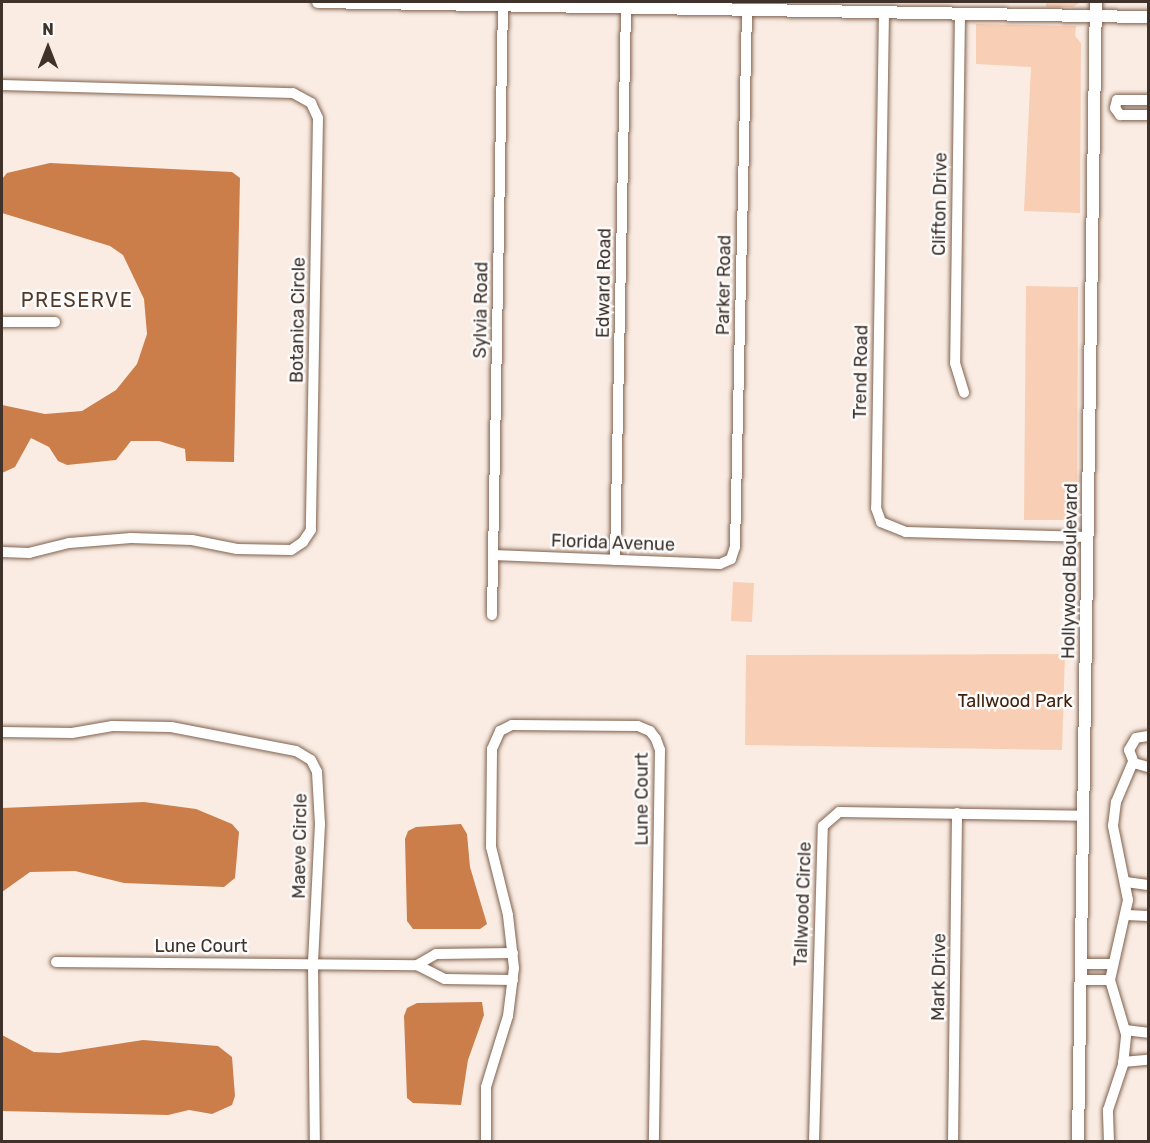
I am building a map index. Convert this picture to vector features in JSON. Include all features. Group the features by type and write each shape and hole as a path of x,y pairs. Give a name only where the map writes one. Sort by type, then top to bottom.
{"street":[{"path":"318,2 502,5 546,3 626,6 665,4 747,10 1149,17"},
{"name":"Hollywood Boulevard","path":"1078,1142 1096,2"},
{"name":"Sylvia Road","path":"492,615 502,5"},
{"name":"Edward Road","path":"615,560 626,6"},
{"name":"Parker Road","path":"731,560 735,548 747,10"},
{"name":"Trend Road","path":"884,12 876,508 881,522 906,532 1088,537"},
{"name":"Clifton Drive","path":"960,14 955,363 964,393"},
{"name":"Botanica Circle","path":"2,85 293,93 311,103 318,118 311,530 303,542 291,550 237,549 192,540 131,538 69,543 29,553 2,552"},
{"path":"1149,100 1117,100 1115,108 1120,115 1149,115"},
{"path":"2,322 55,322"},
{"name":"Florida Avenue","path":"493,555 720,564 731,560"},
{"name":"Lune Court","path":"486,1142 486,1087 508,1016 513,980 513,953 508,915 490,847 495,739 512,725 638,726 651,731 660,750 654,1142"},
{"name":"Maeve Circle","path":"2,732 72,733 112,726 171,727 296,751 311,759 317,772 320,824 313,963 315,1142"},
{"path":"1109,1142 1108,1110 1123,1062 1125,1030 1110,980 1111,964 1127,915 1126,882 1113,826 1116,802 1133,762 1129,750 1133,741 1149,736"},
{"path":"1133,762 1149,767"},
{"name":"Tallwood Circle","path":"814,1142 823,826 839,812 1084,816"},
{"name":"Mark Drive","path":"953,1142 957,813"},
{"path":"1126,882 1149,885"},
{"path":"1127,915 1149,916"},
{"name":"Lune Court","path":"417,965 436,954 513,953"},
{"name":"Lune Court","path":"56,962 417,965 445,979 513,980"},
{"path":"1081,964 1111,964"},
{"path":"1081,980 1110,980"},
{"path":"1125,1030 1149,1033"},
{"path":"1123,1062 1149,1060"}],"green space":[{"path":"1046,2 1081,2 1073,7 1046,7"},
{"path":"976,24 1076,26 1075,36 1081,43 1080,213 1024,211 1031,67 976,64"},
{"path":"1026,286 1078,287 1077,507 1071,520 1024,520"},
{"path":"733,582 754,583 752,622 731,621"},
{"name":"Tallwood Park","path":"1065,654 1062,750 745,745 746,655"}],"shaded area":[{"path":"50,163 232,172 240,178 234,462 186,461 185,449 159,441 131,441 116,460 67,465 58,461 49,447 31,438 15,467 2,473 2,405 45,414 82,411 116,390 137,364 147,334 144,299 123,255 110,246 2,213 2,179 7,173"},
{"path":"144,802 196,809 232,824 239,832 235,878 224,887 124,883 75,871 30,872 2,892 2,808"},
{"path":"461,824 467,834 470,867 487,924 480,929 413,929 407,921 405,839 408,831 416,827"},
{"path":"482,1002 484,1015 468,1060 461,1105 413,1103 407,1098 404,1016 407,1008 417,1003"},
{"path":"2,1035 34,1052 59,1053 143,1040 218,1046 232,1057 235,1096 232,1105 212,1114 189,1110 168,1115 2,1111"}],"district":[{"name":"PRESERVE","path":"77,300"}]}
